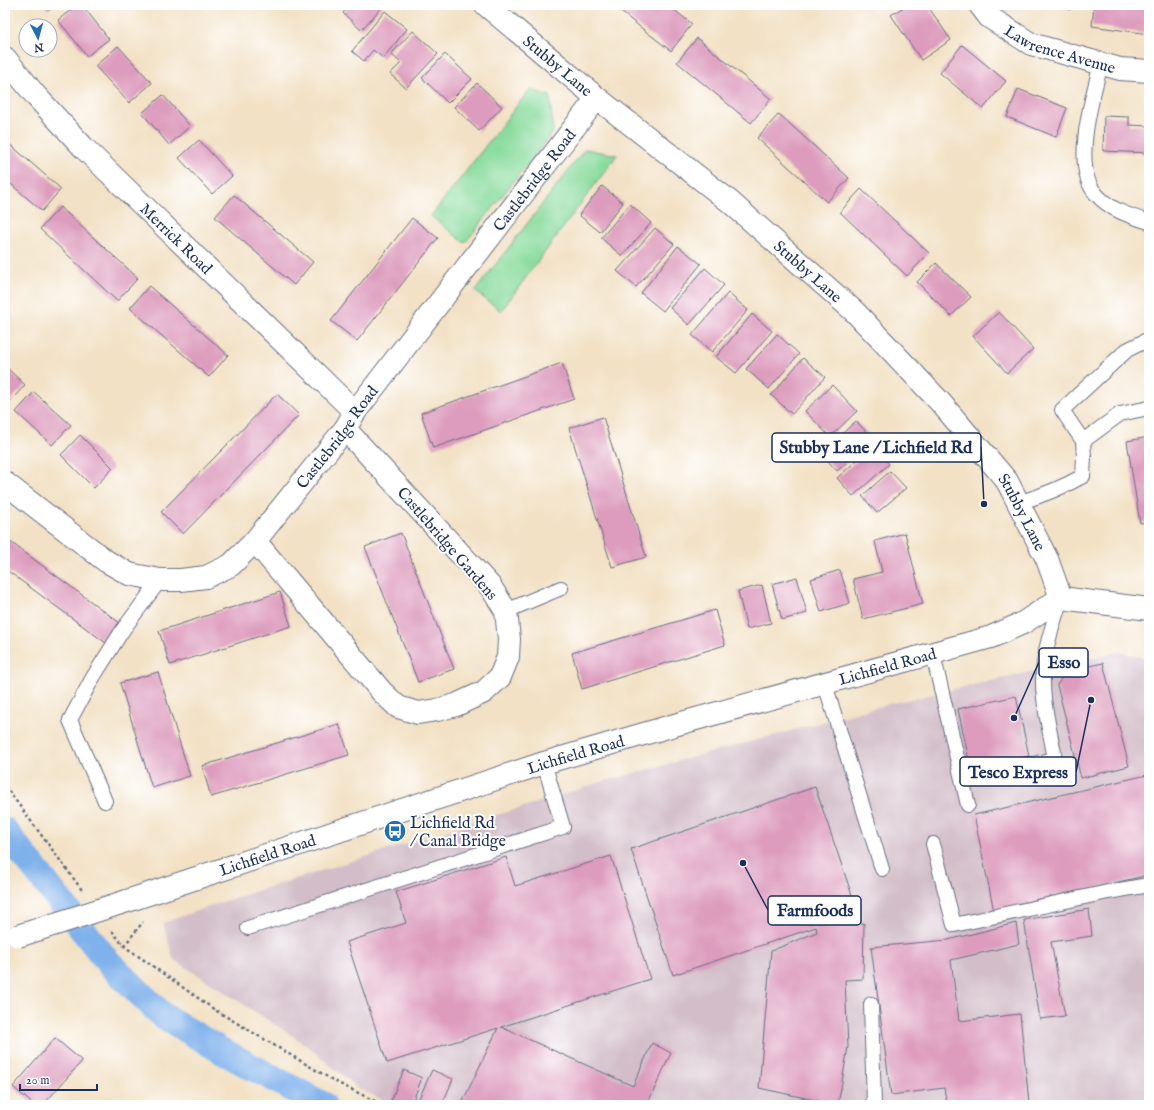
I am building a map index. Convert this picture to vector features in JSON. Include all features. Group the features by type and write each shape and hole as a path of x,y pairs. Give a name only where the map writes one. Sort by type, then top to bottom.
{"street":[{"name":"Stubby Lane","path":"486,5 597,98 729,201 855,312 941,403 1007,481 1047,559 1061,598"},
{"name":"Lawrence Avenue","path":"980,5 990,17 1031,44 1120,69 1149,71"},
{"name":"Merrick Road","path":"5,58 36,96 84,148 350,420"},
{"name":"Castlebridge Road","path":"5,483 106,561 129,574 160,580 181,580 206,577 231,565 255,541 350,420 597,98"},
{"name":"Castlebridge Gardens","path":"255,541 382,692 398,707 418,713 456,705 484,692 500,677 508,657 509,640 506,611 490,586 350,420"},
{"path":"1061,598 1149,609"},
{"name":"Lichfield Road","path":"12,938 544,763 685,722 991,637 1023,623 1061,598"}],"lane":[{"path":"1101,64 1086,129 1085,164 1089,182 1095,193 1109,206 1129,216 1149,222"},
{"path":"1018,503 1042,495 1083,476 1083,441 1062,410 1127,350 1149,339"},
{"path":"1083,441 1120,414 1149,408"},
{"path":"106,801 70,720 92,679 122,631 160,580"},
{"path":"506,611 561,588"},
{"path":"963,780 1055,759 1044,698 1043,682 1044,659 1061,598"},
{"path":"933,654 968,804"},
{"path":"825,684 882,869"},
{"path":"248,928 564,827 544,763"},
{"path":"933,844 954,925 1100,893 1149,885"},
{"path":"871,1004 874,1105"}],"path":[{"path":"5,786 82,890"},
{"path":"110,928 124,946 215,1010 336,1082 383,1105"}],"shaded area":[{"path":"1119,652 1149,659 1149,1105 394,1105 357,1088 305,1044 173,959 163,923 213,905 605,781 889,704"}],"green space":[{"path":"530,89 550,96 553,132 465,243 431,216"},
{"path":"585,149 617,155 501,311 475,291"}],"building":[{"path":"44,5 54,5 48,10"},
{"path":"77,5 82,5 109,39 87,56 58,20"},
{"path":"335,5 344,5 339,9"},
{"path":"350,5 384,5 361,30 343,13"},
{"path":"612,5 668,5 692,24 671,51"},
{"path":"907,5 927,5 951,40 921,60 891,15"},
{"path":"1062,5 1073,5 1070,10"},
{"path":"1094,5 1149,5 1149,34 1092,26"},
{"path":"385,11 407,29 383,58 373,50 364,61 352,51"},
{"path":"413,31 438,54 406,88 390,74 401,63 391,54"},
{"path":"697,38 771,99 751,123 677,62"},
{"path":"962,45 1006,81 983,109 940,73"},
{"path":"118,46 152,83 129,103 95,66"},
{"path":"445,54 472,79 448,103 422,78"},
{"path":"477,83 502,107 479,131 454,107"},
{"path":"1018,89 1067,108 1056,137 1007,117"},
{"path":"163,95 190,126 169,145 142,113"},
{"path":"779,114 849,178 827,202 757,138"},
{"path":"1104,116 1129,117 1129,125 1149,126 1149,153 1103,151"},
{"path":"5,140 61,189 42,211 5,179"},
{"path":"199,140 232,176 212,194 179,158"},
{"path":"602,186 623,203 600,232 579,215"},
{"path":"861,189 929,253 907,276 840,212"},
{"path":"234,195 313,262 294,285 215,217"},
{"path":"630,204 651,223 622,256 601,238"},
{"path":"60,207 138,278 117,301 40,229"},
{"path":"412,218 438,238 357,341 331,321"},
{"path":"655,228 674,244 636,287 617,271"},
{"path":"678,246 701,264 663,311 641,293"},
{"path":"936,263 971,297 951,316 917,282"},
{"path":"705,268 724,285 689,325 670,308"},
{"path":"149,286 228,355 209,377 130,308"},
{"path":"728,293 748,310 712,352 692,335"},
{"path":"999,312 1033,349 1007,373 973,336"},
{"path":"752,314 772,331 736,373 716,357"},
{"path":"777,334 799,354 769,389 746,369"},
{"path":"803,358 825,377 792,414 771,395"},
{"path":"562,363 574,399 433,448 421,413"},
{"path":"5,366 25,385 5,407"},
{"path":"832,385 857,411 830,437 805,411"},
{"path":"34,392 71,425 52,445 16,412"},
{"path":"277,394 299,415 183,534 161,512"},
{"path":"603,417 646,557 612,567 569,428"},
{"path":"856,421 873,439 837,471 821,453"},
{"path":"80,435 113,468 94,488 61,455"},
{"path":"1149,437 1149,522 1140,523 1127,441"},
{"path":"873,446 889,464 853,496 837,478"},
{"path":"890,471 906,488 877,513 862,496"},
{"path":"401,533 454,669 418,682 365,547"},
{"path":"905,533 923,604 863,619 853,579 882,572 875,541"},
{"path":"5,538 120,623 106,643 5,569"},
{"path":"840,570 850,603 821,612 811,579"},
{"path":"797,577 807,613 782,620 772,584"},
{"path":"762,585 771,623 747,629 738,591"},
{"path":"280,592 291,626 170,665 159,631"},
{"path":"715,610 725,645 582,689 572,653"},
{"path":"1103,663 1129,766 1081,778 1057,685 1066,671"},
{"path":"158,672 190,776 152,788 120,683"},
{"path":"1016,696 1029,756 971,769 958,709"},
{"path":"339,724 349,755 211,797 202,766"},
{"path":"1147,775 1149,785 1149,875 994,911 974,815"},
{"path":"815,787 858,913 845,917 848,923 864,923 863,979 845,980 848,1047 838,1105 759,1088 771,951 817,932 816,927 673,975 631,849"},
{"path":"611,856 650,979 501,1027 633,1086 652,1043 671,1053 647,1105 461,1105 498,1028 387,1063 347,942 406,923 396,892 506,857 515,886"},
{"path":"1089,909 1092,936 1051,942 1065,1016 1040,1019 1024,920"},
{"path":"1016,923 1019,944 951,960 959,1021 1020,1014 1029,1103 1018,1105 947,1105 944,1088 891,1095 871,947 948,940"},
{"path":"55,1038 82,1061 43,1105 34,1105 13,1087"},
{"path":"404,1070 422,1078 411,1105 406,1105 391,1100"},
{"path":"432,1070 453,1079 442,1105 416,1105"}],"waterway":[{"path":"5,831 108,962 162,1015 222,1051 323,1105"}],"place":[{"name":"Stubby Lane / Lichfield Rd","path":"984,504"},
{"name":"Tesco Express","path":"1091,700"},
{"name":"Esso","path":"1014,718"},
{"name":"Lichfield Rd / Canal Bridge","path":"395,831"},
{"name":"Farmfoods","path":"743,863"}]}
